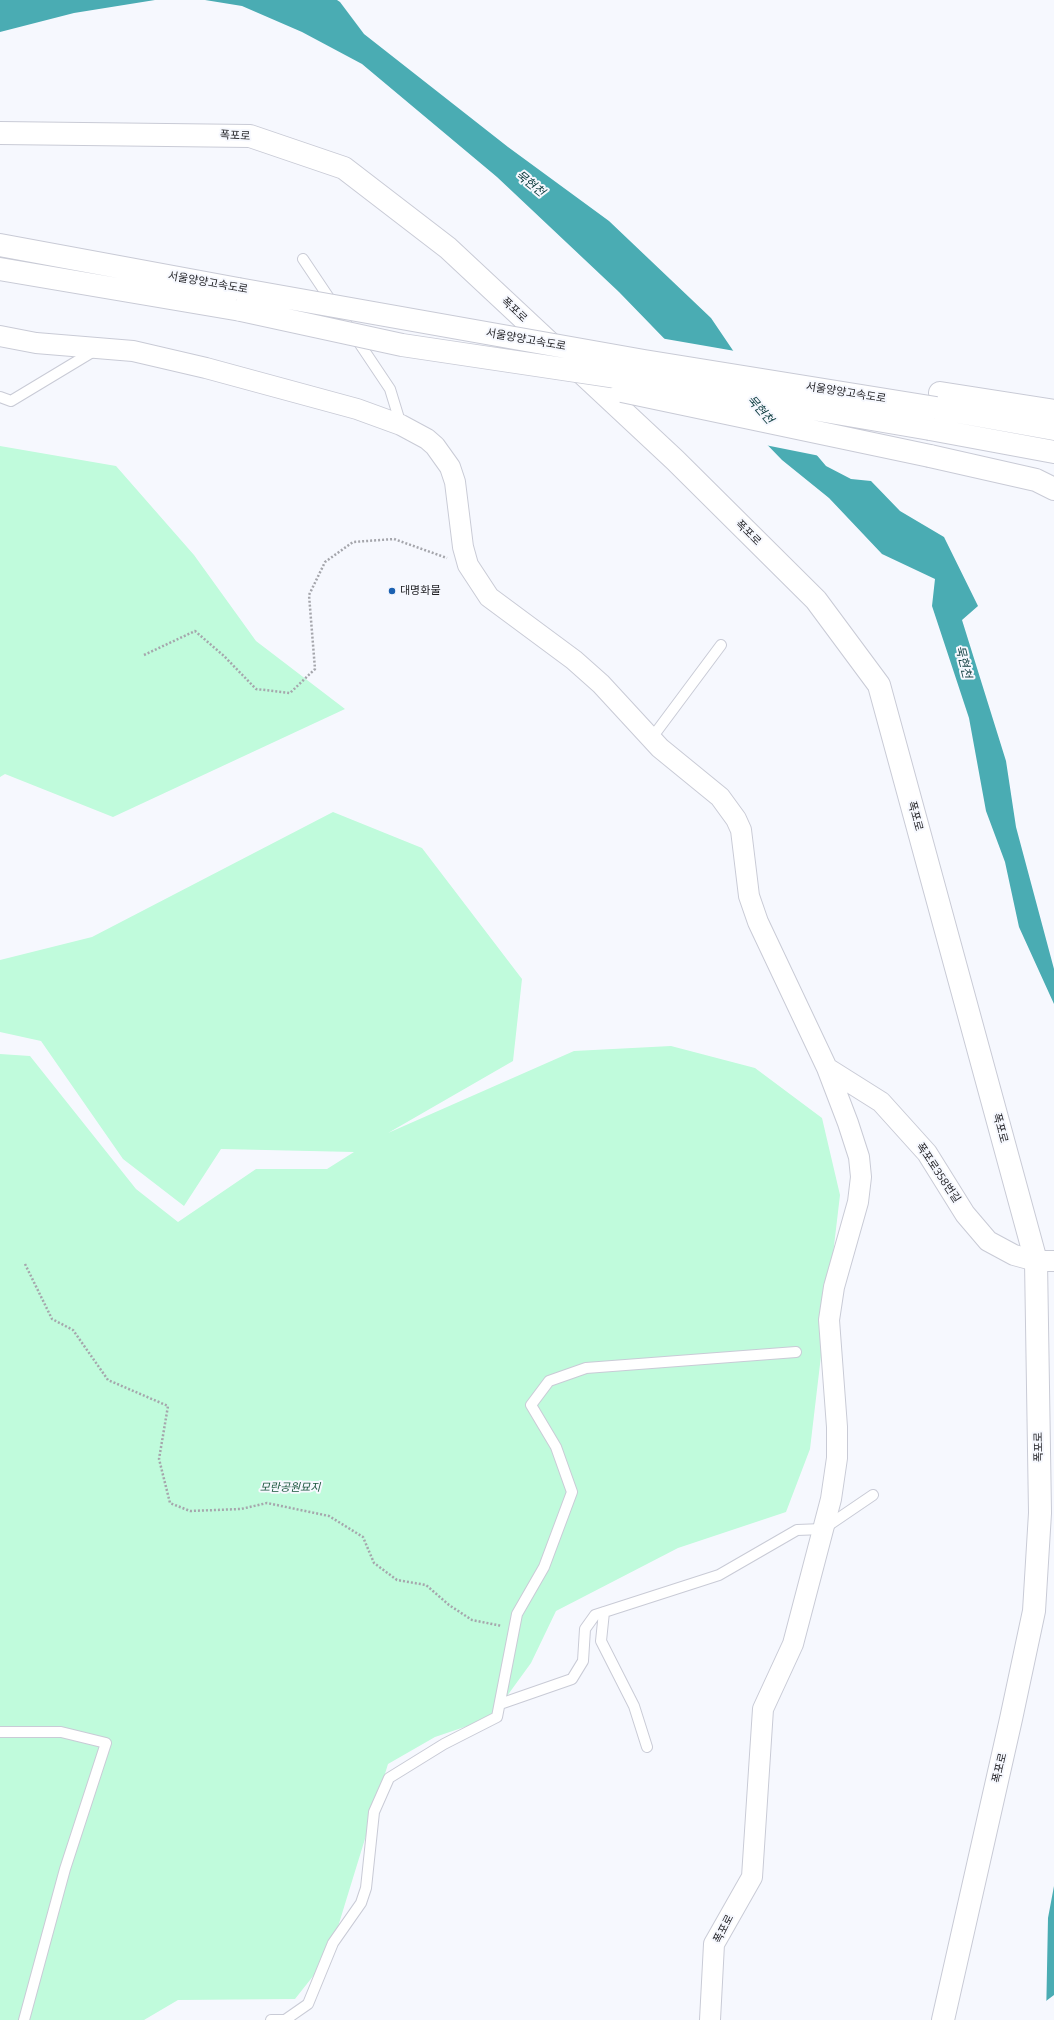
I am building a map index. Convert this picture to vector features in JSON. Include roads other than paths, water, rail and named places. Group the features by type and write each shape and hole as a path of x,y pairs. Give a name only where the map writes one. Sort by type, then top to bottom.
{"main road":[{"name":"폭포로","path":"0,133 250,136 344,168 448,248 676,460 816,600 879,685 1045,1261 1040,1513 1034,1611 1012,1719 943,2020"},
{"name":"서울양양고속도로","path":"0,245 506,337 938,400 1054,429"},
{"name":"서울양양고속도로","path":"0,269 241,310 402,345 697,389 1054,452"},
{"path":"402,345 930,456 1036,480 1054,489"},
{"path":"938,400 1054,411"}],"street":[{"name":"폭포로","path":"0,336 36,343 133,351 206,368 357,409 401,425 427,439 435,446 450,467 455,482 468,565 489,597 574,660 613,696 651,739 720,797 736,819 741,830 749,896 758,922 827,1068 859,1157 861,1177 858,1202 834,1287 829,1320 837,1427 837,1458 831,1499 793,1644 763,1709 752,1877 714,1944 710,2020"},
{"name":"폭포로358번길","path":"827,1068 882,1102 927,1153 965,1214 988,1241 1014,1256 1045,1261"}],"lane":[{"path":"303,259 390,389 401,425"},
{"path":"0,397 11,401 99,348"},
{"path":"651,739 722,645"},
{"path":"271,2020 285,2020 308,2004 333,1943 361,1903 366,1888 374,1812 390,1778 444,1744 498,1717 517,1614 544,1567 572,1492 556,1447 531,1405 549,1381 586,1368 796,1352"},
{"path":"500,1704 572,1679 583,1661 585,1629 595,1615 720,1575 797,1530 823,1529 873,1495"},
{"path":"604,1612 601,1641 634,1706 647,1747"},
{"path":"0,1732 61,1732 106,1743 65,1869 24,2020"}],"water":[{"path":"0,0 155,0 74,13 0,32"},
{"name":"묵현천","path":"205,0 337,0 340,2 364,34 508,147 609,221 711,318 753,380 826,466 851,479 871,481 900,511 944,537 978,606 962,620 1006,761 1016,827 1054,969 1054,1004 1019,927 1005,862 986,811 969,718 932,606 935,579 882,554 829,498 782,460 619,292 497,177 362,64 302,32 242,6"},
{"path":"1054,1886 1054,2020 1046,2020 1048,1918"}],"place":[{"name":"대명화물","path":"392,591"}],"park label":[{"name":"모란공원묘지","path":"290,1488"}]}
